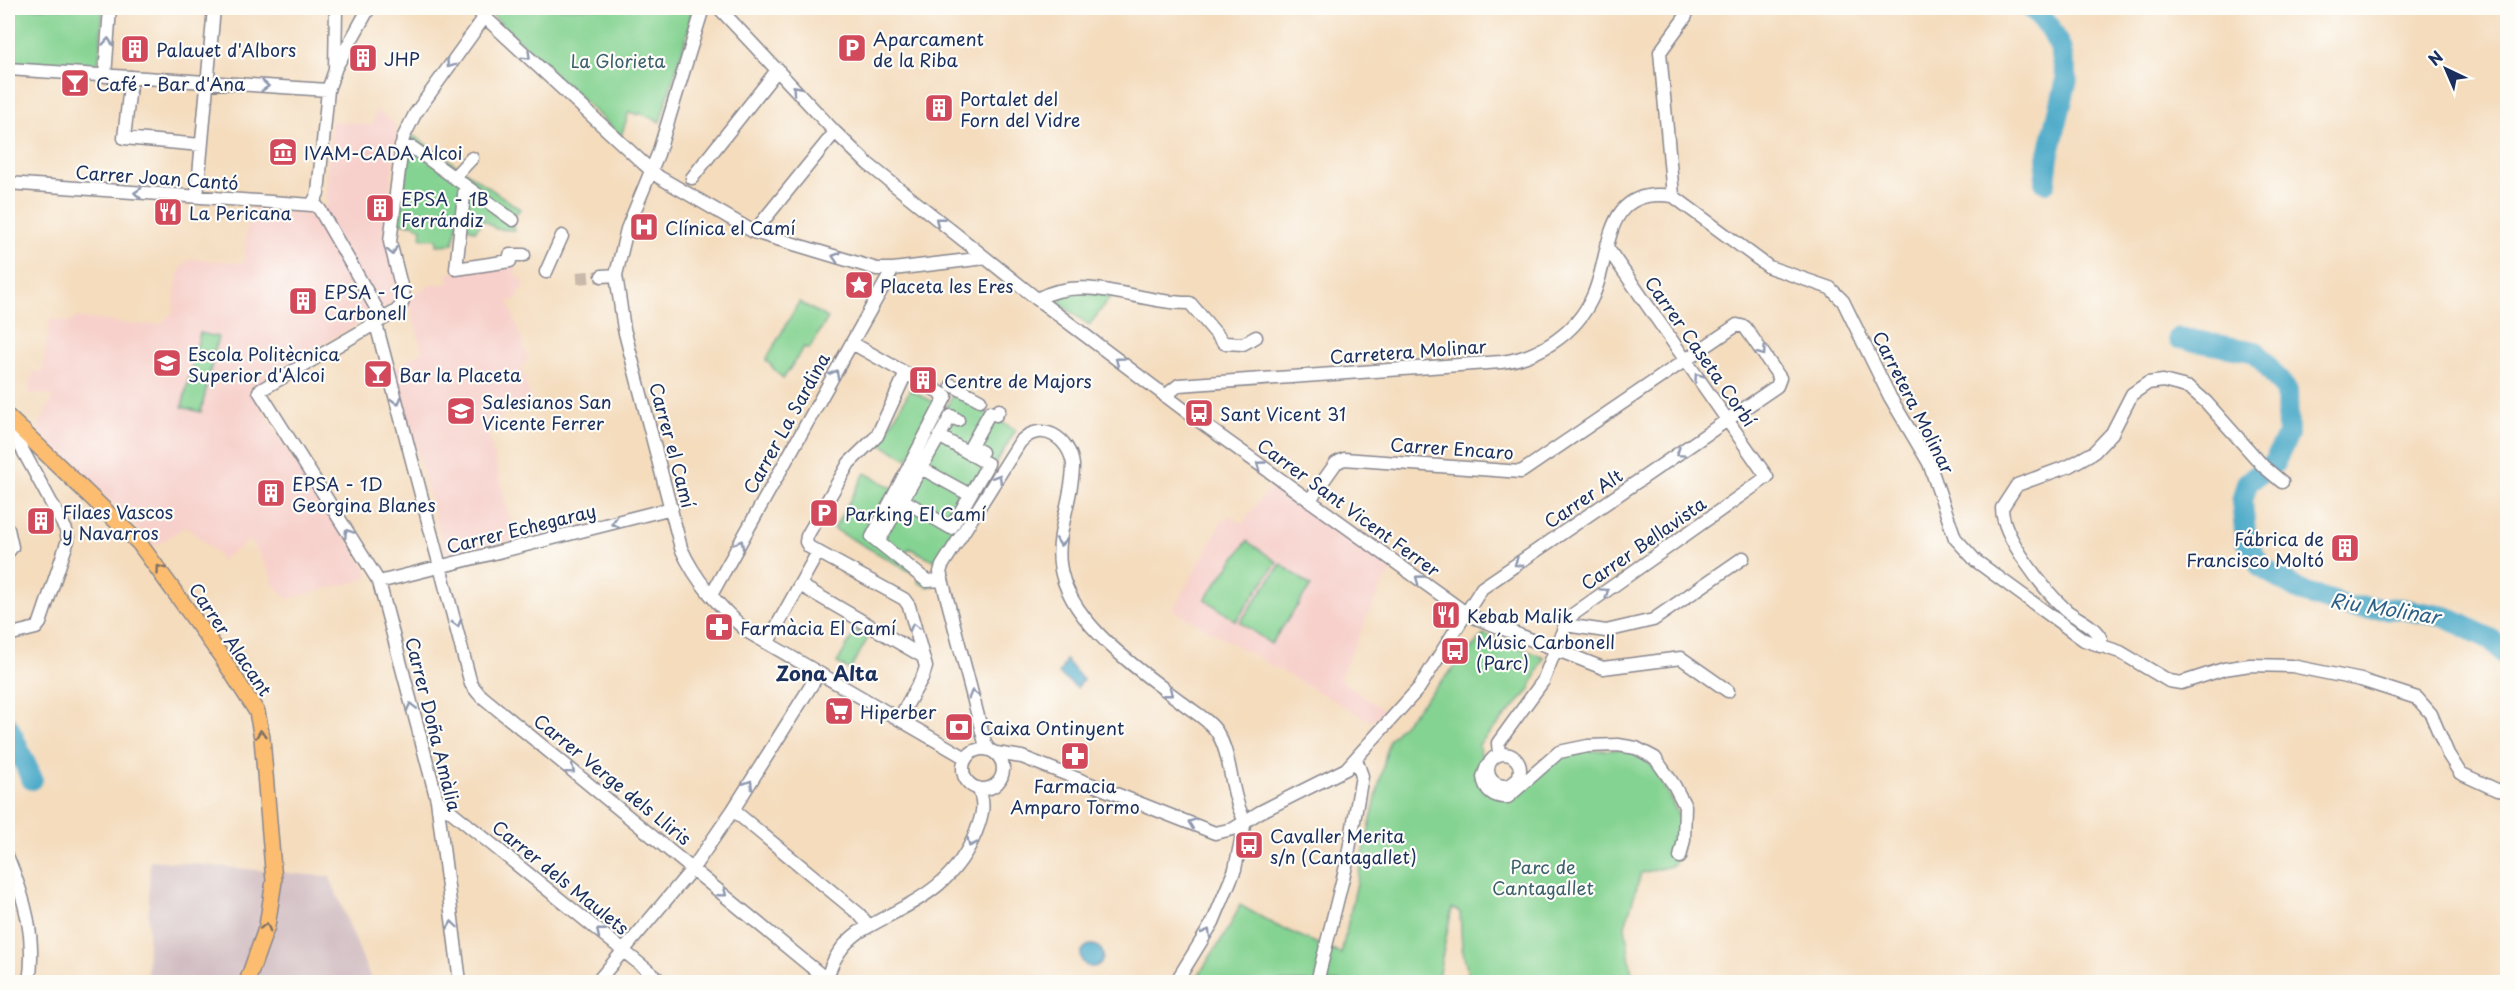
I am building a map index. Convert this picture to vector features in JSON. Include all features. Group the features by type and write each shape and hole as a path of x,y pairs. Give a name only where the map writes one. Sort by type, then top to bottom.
{"main road":[{"name":"Carrer Alacant","path":"8,417 125,528 150,556 247,693 257,712 262,738 274,881 267,926 247,982"}],"street":[{"path":"105,76 110,8"},
{"path":"197,197 214,8"},
{"path":"335,70 336,8"},
{"path":"369,8 335,70 328,90 318,193 309,205 320,210 378,311"},
{"name":"Carrer el Camí","path":"703,8 651,170 627,229 616,275 617,293 627,340 685,558 698,582 731,618 748,632 966,758"},
{"name":"Carrer Sant Vicent Ferrer","path":"719,8 868,164 1037,299 1166,396 1466,613 1603,668 1681,658 1728,691"},
{"path":"376,324 399,310 404,301 390,242 401,146 415,114 483,10 651,170 754,232 864,266 893,269 985,258"},
{"path":"1672,196 1660,52 1686,16"},
{"path":"8,69 328,90"},
{"path":"692,178 778,69"},
{"path":"130,78 124,138 201,145"},
{"path":"754,232 835,132"},
{"path":"401,146 413,148 513,220"},
{"path":"454,177 472,158"},
{"name":"Carrer Joan Cantó","path":"8,183 309,205"},
{"path":"465,186 456,269 510,261 510,255 524,255"},
{"name":"Carretera Molinar","path":"1166,396 1179,385 1501,362 1522,358 1554,341 1577,321 1593,297 1612,226 1628,205 1653,195 1672,196 1769,267 1830,288 1843,301 1890,396 1929,463 1954,538 1976,561 2084,640 2120,652 2169,681 2181,683 2224,669 2250,665 2292,666 2361,680 2417,698 2431,714 2448,754 2460,773 2497,790 2508,791"},
{"path":"546,272 562,236"},
{"name":"Carrer Caseta Corbí","path":"1606,246 1767,477"},
{"name":"Carrer La Sardina","path":"711,595 893,269"},
{"path":"602,276 616,275"},
{"path":"1037,299 1048,293 1090,287 1112,290 1149,300 1190,303 1224,343 1243,344 1256,337"},
{"name":"Carrer Doña Amàlia","path":"376,324 259,391 380,582 437,800 460,982"},
{"name":"Carrer Verge dels Lliris","path":"376,324 471,684 479,694 693,868 826,981"},
{"name":"Carrer Alt","path":"1215,832 1233,829 1336,775 1356,759 1419,688 1482,588 1780,382 1780,378 1745,327 1737,325 1685,359"},
{"path":"852,343 946,396 872,537 927,581 941,579"},
{"name":"Carrer Encaro","path":"1309,501 1336,463 1344,459 1521,472 1685,359"},
{"path":"898,719 926,667 909,606 904,599 809,548 806,542 807,536 849,463 877,436 906,373"},
{"path":"2100,645 2101,639 2092,627 2068,612 2039,579 2005,524 2002,508 2017,486 2069,466 2094,452 2112,433 2132,394 2139,388 2163,381 2190,388 2206,402 2267,470 2282,482"},
{"path":"952,385 980,400"},
{"path":"993,458 971,446 990,412 996,415 999,410"},
{"path":"879,541 951,416 958,420"},
{"path":"8,635 36,628 40,623 68,540 66,530 16,438 24,430"},
{"path":"1176,982 1213,922 1238,857 1245,821 1239,808 1217,732 1116,651 1087,620 1065,584 1060,566 1060,548 1073,473 1070,452 1058,436 1037,432 1020,442 942,566 941,579 993,751 1002,763 1000,778 992,786 978,788 969,783 963,775 966,758 977,750 993,751 1022,757 1215,832 1231,844 1238,857"},
{"path":"903,500 951,528 988,464 939,436"},
{"path":"1005,441 1020,442"},
{"path":"921,468 970,495"},
{"name":"Carrer Bellavista","path":"1499,754 1498,743 1543,681 1568,618 1767,477"},
{"name":"Carrer Echegaray","path":"380,582 672,508"},
{"path":"8,529 12,547 8,552"},
{"path":"768,642 818,552"},
{"path":"1565,625 1606,630 1653,621 1743,558"},
{"path":"800,585 922,656"},
{"path":"597,982 693,868 733,810 819,673"},
{"path":"1487,766 1489,777 1496,784 1506,786 1516,781 1520,770 1517,759 1508,753 1499,754 1492,758 1487,766 1483,777 1487,789 1496,796 1508,797 1559,752 1588,746 1618,745 1636,748 1655,758 1674,785 1684,806 1684,840 1680,856"},
{"path":"1317,982 1346,866 1360,788 1362,776 1356,759"},
{"path":"826,981 842,947 854,935 940,886 956,869 973,839 984,807 978,788"},
{"name":"Carrer dels Maulets","path":"437,800 662,982"},
{"path":"733,810 859,914 869,926"},
{"path":"8,858 23,894 29,921 32,953 29,982"}],"shaded area":[{"name":"Escola Politècnica Superior d'Alcoi","path":"376,109 397,126 388,210 399,294 396,301 249,388 312,489 368,571 365,579 287,599 273,584 272,575 250,540 221,560 217,553 186,526 155,546 37,430 53,396 28,393 33,372 42,372 50,319 71,322 77,318 134,325 161,324 173,312 178,274 187,261 194,259 244,263 248,208 305,213 310,218 329,203 325,197 332,121 373,125"},
{"name":"Salesianos San Vicente Ferrer","path":"515,266 516,278 523,278 524,290 518,291 519,299 508,301 529,361 521,366 533,405 501,416 502,422 487,428 515,540 451,555 445,552 394,369 422,351 407,294 427,289 427,286 449,283 448,273"},
{"path":"1271,485 1392,571 1381,587 1339,679 1383,710 1372,722 1173,610 1223,520 1225,521 1229,515 1242,524"},
{"path":"150,860 330,877 372,982 147,982"}],"green space":[{"path":"8,8 103,8 99,61 90,69 8,64"},
{"name":"La Glorieta","path":"500,8 692,8 689,28 660,122 640,113 639,115 629,112 621,136 493,16"},
{"path":"412,135 520,209 511,220 514,230 496,229 484,220 475,231 458,222 453,244 437,245 437,239 421,238 422,229 414,224 397,223"},
{"path":"1064,292 1114,293 1089,325 1059,303"},
{"path":"799,302 828,318 809,349 804,347 783,379 766,360"},
{"path":"200,333 218,337 201,412 182,407"},
{"path":"910,390 939,405 908,459 880,444"},
{"path":"953,395 1016,430 936,561 909,548 904,557 931,586 927,587 918,582 920,577 834,529 865,473 893,488 880,531"},
{"path":"1247,541 1277,562 1236,621 1205,599"},
{"path":"1281,564 1311,586 1271,644 1240,622"},
{"path":"856,630 868,638 850,670 837,663"},
{"name":"Parc de Cantagallet","path":"1484,634 1544,657 1529,691 1479,744 1487,784 1500,793 1509,791 1566,752 1628,749 1654,767 1680,818 1680,857 1671,866 1641,873 1625,926 1633,982 1470,982 1462,948 1460,912 1452,908 1437,982 1194,982 1229,928 1240,905 1277,926 1341,954 1389,740"}],"water":[{"path":"1066,660 1083,680 1077,688 1059,674"},
{"path":"1088,945 1096,945 1103,952 1103,960 1096,967 1088,967 1081,960 1081,952"}],"waterway":[{"name":"Riu Molinar","path":"2032,8 2049,26 2060,47 2067,79 2048,157 2045,182"},
{"name":"Riu Molinar","path":"2179,338 2256,352 2287,391 2288,435 2274,463 2247,483 2242,502 2246,541 2261,567 2300,591 2349,607 2401,609 2446,617 2492,640 2508,657"},
{"path":"8,727 32,779"}],"tunnel":[{"path":"577,278 602,276"}],"place":[{"name":"Aparcament de la Riba","path":"852,48"},
{"name":"Palauet d'Albors","path":"135,49"},
{"name":"JHP","path":"363,58"},
{"name":"Café - Bar d'Ana","path":"75,83"},
{"name":"Portalet del Forn del Vidre","path":"939,108"},
{"name":"IVAM-CADA Alcoi","path":"283,152"},
{"name":"EPSA - 1B Ferrándiz","path":"380,208"},
{"name":"La Pericana","path":"168,212"},
{"name":"Clínica el Camí","path":"644,227"},
{"name":"Placeta les Eres","path":"859,285"},
{"name":"EPSA - 1C Carbonell","path":"303,301"},
{"name":"Escola Politècnica Superior d'Alcoi","path":"167,363"},
{"name":"Bar la Placeta","path":"378,374"},
{"name":"Centre de Majors","path":"923,380"},
{"name":"Salesianos San Vicente Ferrer","path":"461,411"},
{"name":"Sant Vicent 31","path":"1199,413"},
{"name":"EPSA - 1D Georgina Blanes","path":"271,493"},
{"name":"Parking El Camí","path":"824,513"},
{"name":"Filaes Vascos y Navarros","path":"41,521"},
{"name":"Fábrica de Francisco Moltó","path":"2345,548"},
{"name":"Kebab Malik","path":"1446,615"},
{"name":"Farmàcia El Camí","path":"719,627"},
{"name":"Músic Carbonell (Parc)","path":"1455,651"},
{"name":"Hiperber","path":"839,711"},
{"name":"Caixa Ontinyent","path":"959,727"},
{"name":"Farmacia Amparo Tormo","path":"1075,756"},
{"name":"Cavaller Merita s/n (Cantagallet)","path":"1249,845"}],"district":[{"name":"Zona Alta","path":"827,673"}]}
